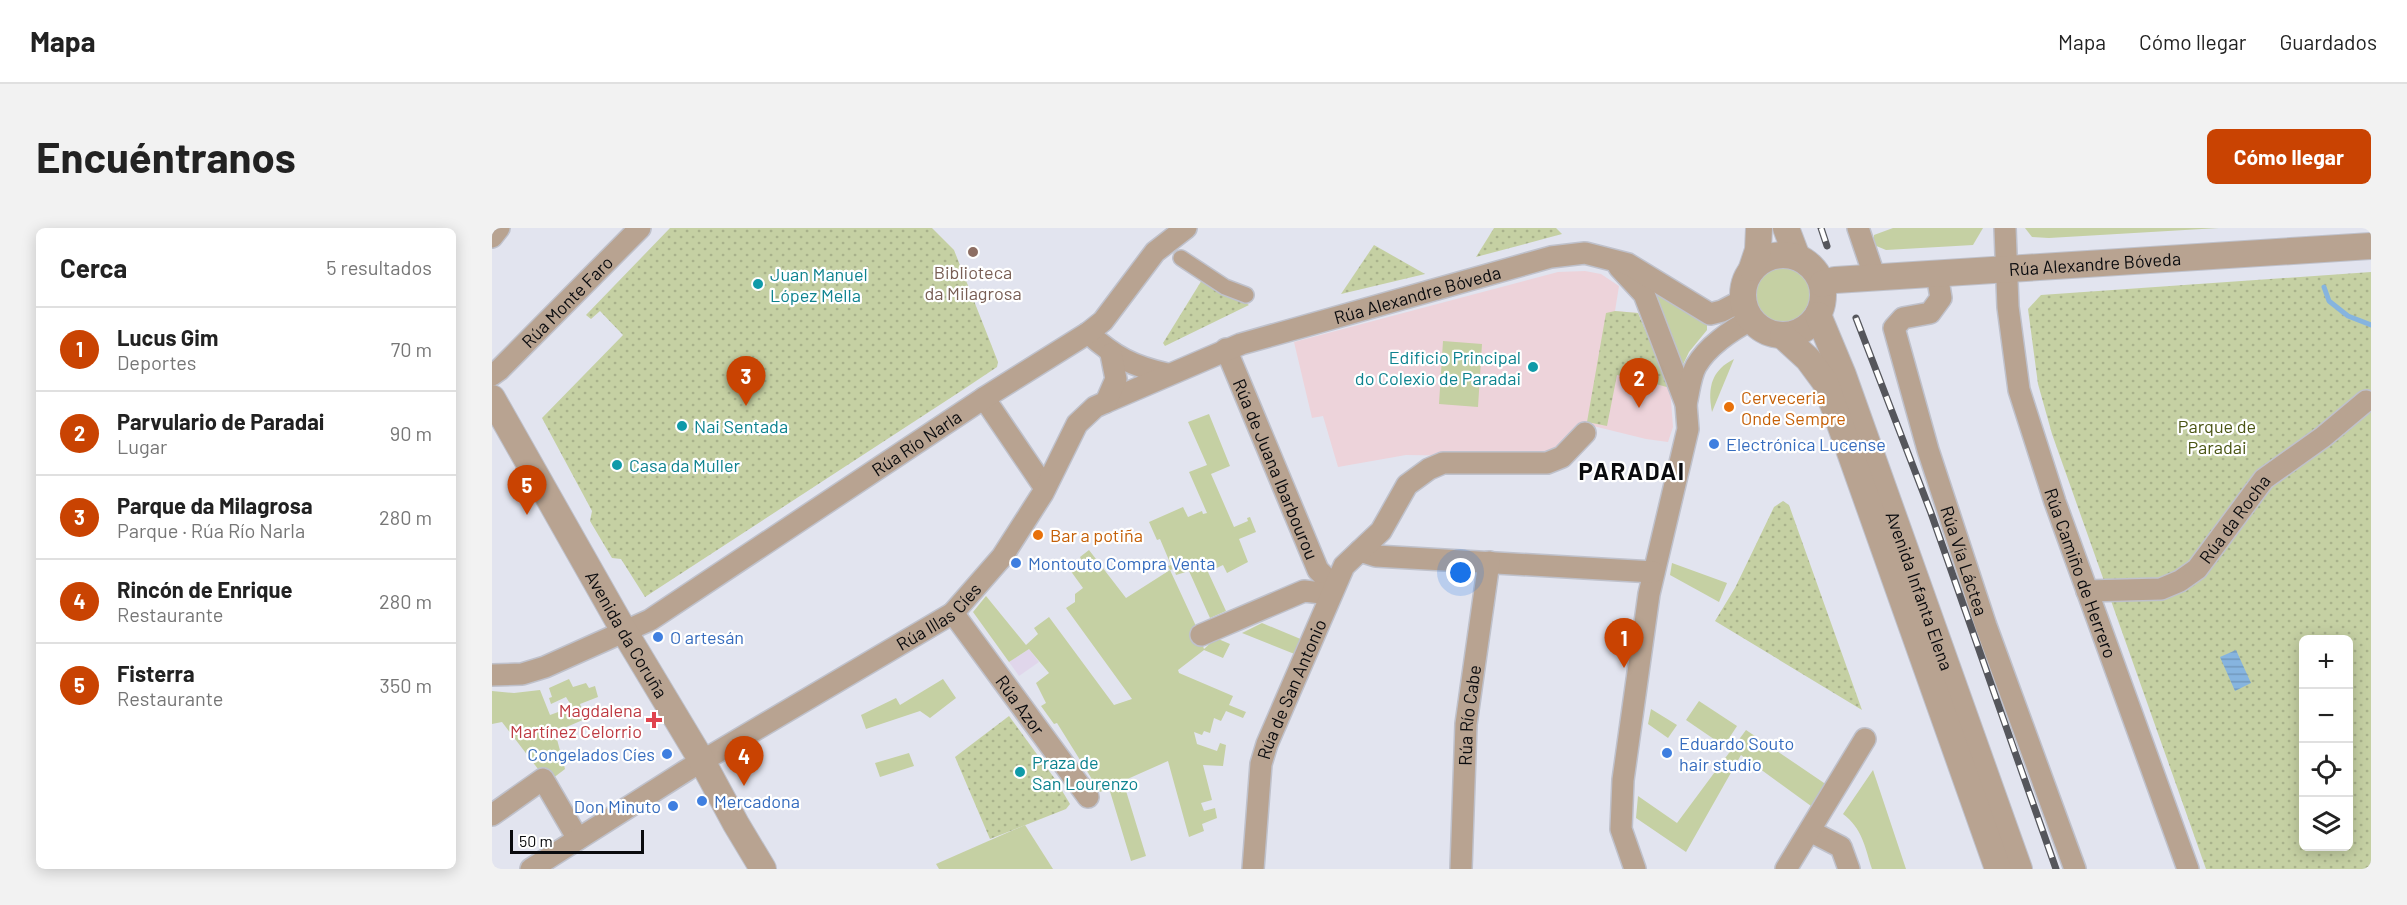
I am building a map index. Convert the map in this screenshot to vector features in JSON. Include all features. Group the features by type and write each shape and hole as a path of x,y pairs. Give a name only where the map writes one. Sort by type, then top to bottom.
{"street":[{"path":"492,237 499,228"},
{"name":"Rúa Monte Faro","path":"492,375 640,228"},
{"name":"Rúa Río Narla","path":"492,675 522,674 545,667 650,620 984,398 1088,333 1103,321 1155,252 1186,228"},
{"path":"1752,268 1761,260 1773,255 1797,257 1808,263 1822,284 1823,296 1818,315 1806,328 1795,334 1783,336 1771,334 1760,328 1747,310 1745,279 1752,268 1758,250 1759,228"},
{"path":"1786,228 1797,257"},
{"path":"1858,228 1875,278"},
{"name":"Rúa Camiño de Herrero","path":"2005,228 2008,307 2019,390 2055,502 2188,869"},
{"name":"Rúa Alexandre Bóveda","path":"1822,284 1835,280 2371,246"},
{"name":"Rúa Alexandre Bóveda","path":"1226,349 1551,257 1585,253 1628,264 1710,314 1747,310"},
{"path":"1181,258 1225,287 1246,294"},
{"path":"1611,258 1644,294 1686,404 1689,429 1653,572 1620,804 1621,829 1635,869"},
{"name":"Rúa Vía Láctea","path":"1937,273 1941,298 1930,313 1903,318 1894,328 1928,450 1983,617 2075,869"},
{"path":"1686,404 1695,368 1707,352 1738,326 1747,310"},
{"name":"Avenida Infanta Elena","path":"1818,315 1844,375 2019,869"},
{"path":"1088,333 1111,354 1139,368 1167,374"},
{"name":"Avenida Infanta Elena","path":"1783,336 1808,359 1825,382 1998,869"},
{"name":"Rúa Illas Cíes","path":"531,869 702,761 953,613 1002,557 1045,488 1077,424 1095,407 1226,349"},
{"name":"Rúa de Juana Ibarbourou","path":"1226,349 1318,570 1334,587"},
{"path":"1106,402 1116,378 1111,354"},
{"name":"Avenida da Coruña","path":"492,398 763,869"},
{"path":"984,398 1045,488"},
{"name":"Rúa da Rocha","path":"2087,591 2161,588 2180,581 2197,569 2264,479 2324,437 2366,401"},
{"name":"Rúa de San Antonio","path":"1253,869 1261,765 1267,744 1344,566 1381,531 1407,485 1429,469 1443,463 1459,461 1547,463 1562,457 1585,433"},
{"path":"1360,551 1376,556 1653,572"},
{"name":"Rúa Río Cabe","path":"1461,869 1467,714 1489,562"},
{"path":"1201,635 1304,591 1334,587"},
{"name":"Rúa Azor","path":"953,613 1088,797"},
{"path":"1786,869 1865,739"},
{"path":"492,815 543,779 578,839"},
{"path":"1810,831 1841,847 1849,869"}],"shaded area":[{"path":"1585,271 1601,274 1619,286 1615,311 1638,313 1670,388 1673,427 1668,442 1581,423 1580,429 1545,457 1406,455 1338,467 1323,416 1312,418 1294,342 1558,272"},
{"path":"1029,649 1039,662 1019,676 1009,662"}],"green space":[{"path":"670,228 932,228 954,250 998,362 997,367 958,393 645,597 621,559 612,558 590,521 592,511 542,418 623,335 600,311 591,319 586,315"},
{"path":"1494,228 1556,228 1562,234 1476,257"},
{"path":"1893,228 1983,228 1973,245 1886,250 1874,245 1874,235"},
{"path":"2025,228 2219,228 2049,238 2032,237"},
{"path":"1374,245 1425,274 1341,294"},
{"path":"1784,264 1801,269 1806,273 1810,278 1815,295 1810,312 1806,317 1801,321 1784,326 1767,321 1762,317 1758,312 1753,295 1758,278 1762,273 1767,269"},
{"name":"Parque de Paradai","path":"2371,272 2371,869 2206,869 2052,434 2038,384 2028,309 2041,295"},
{"path":"1205,275 1249,305 1165,346 1163,343"},
{"path":"1642,282 1707,323 1707,330 1689,352 1680,371"},
{"path":"1615,311 1638,313 1670,388 1649,382 1648,378 1643,376 1638,380 1617,375 1607,426 1587,422 1606,313"},
{"path":"1443,341 1482,344 1478,407 1439,404"},
{"path":"1734,359 1712,412 1710,395 1713,380 1721,368"},
{"path":"1209,414 1230,466 1211,474 1234,527 1248,521 1247,518 1250,517 1256,532 1239,539 1248,562 1227,573 1223,565 1208,572 1226,611 1210,618 1189,571 1176,575 1174,569 1170,570 1168,566 1171,565 1160,539 1157,540 1149,522 1183,507 1188,517 1202,511 1203,514 1207,513 1189,472 1207,465 1188,422"},
{"path":"1783,501 1789,505 1862,710 1715,621 1735,588 1774,507"},
{"path":"1089,550 1126,598 1170,570 1204,649 1216,638 1230,644 1223,658 1204,650 1178,670 1179,673 1233,696 1229,705 1246,712 1243,718 1226,711 1221,721 1214,718 1210,733 1204,731 1202,735 1194,732 1197,744 1217,751 1220,743 1226,745 1223,766 1203,765 1212,800 1201,803 1204,811 1215,808 1217,818 1202,824 1204,831 1189,837 1168,761 1123,781 1146,856 1131,861 1109,788 1100,792 1057,723 1054,724 1041,706 1046,703 1036,683 1049,673 1029,649 1009,662 973,612 986,596 1026,645 1038,634 1034,628 1049,617 1114,705 1132,699 1066,608 1075,602 1075,594 1083,588 1070,570 1082,561 1080,557"},
{"path":"1672,563 1727,583 1719,602 1670,575"},
{"path":"1262,623 1303,640 1297,655 1242,633"},
{"path":"569,679 573,687 586,683 589,688 595,686 598,697 580,704 585,719 555,732 565,769 548,782 502,722 492,724 492,691 514,693 540,690 550,715 572,707 566,697 551,704 549,698 552,697 549,688"},
{"path":"943,679 956,698 930,718 920,711 866,729 861,715 896,698 900,705"},
{"path":"1699,701 1737,726 1724,746 1686,720"},
{"path":"1651,709 1677,725 1668,738 1648,724"},
{"name":"Praza de San Lourenzo","path":"1009,716 1055,779 1070,804 1066,809 990,839 955,757"},
{"path":"1746,730 1827,785 1811,806 1741,755 1686,852 1636,818 1638,796 1677,823"},
{"path":"909,753 914,766 880,777 875,763"},
{"path":"1873,770 1906,869 1872,869 1859,832 1843,814"},
{"path":"1025,825 1053,869 939,869 936,864"}],"water":[{"path":"2236,650 2251,683 2235,691 2220,657"}],"waterway":[{"path":"2324,287 2329,301 2348,316 2371,325"}],"railway":[{"path":"1821,228 1827,246"},
{"path":"1856,318 1931,513 2056,869"}],"place":[{"name":"Biblioteca da Milagrosa","path":"973,252"},
{"name":"Juan Manuel López Mella","path":"758,284"},
{"name":"Edificio Principal do Colexio de Paradai","path":"1533,367"},
{"name":"Parque da Milagrosa","path":"746,406"},
{"name":"Cerveceria Onde Sempre","path":"1729,407"},
{"name":"Parvulario de Paradai","path":"1639,408"},
{"name":"Nai Sentada","path":"682,426"},
{"name":"Electrónica Lucense","path":"1714,444"},
{"name":"Casa da Muller","path":"617,465"},
{"name":"Fisterra","path":"527,515"},
{"name":"Bar a potiña","path":"1038,535"},
{"name":"Montouto Compra Venta","path":"1016,563"},
{"name":"O artesán","path":"658,637"},
{"name":"Lucus Gim","path":"1624,668"},
{"name":"Magdalena Martínez Celorrio","path":"654,720"},
{"name":"Eduardo Souto hair studio","path":"1667,753"},
{"name":"Congelados Cíes","path":"667,754"},
{"name":"Praza de San Lourenzo","path":"1020,772"},
{"name":"Rincón de Enrique","path":"744,786"},
{"name":"Mercadona","path":"702,801"},
{"name":"Don Minuto","path":"673,806"}],"district":[{"name":"PARADAI","path":"1632,470"}]}
